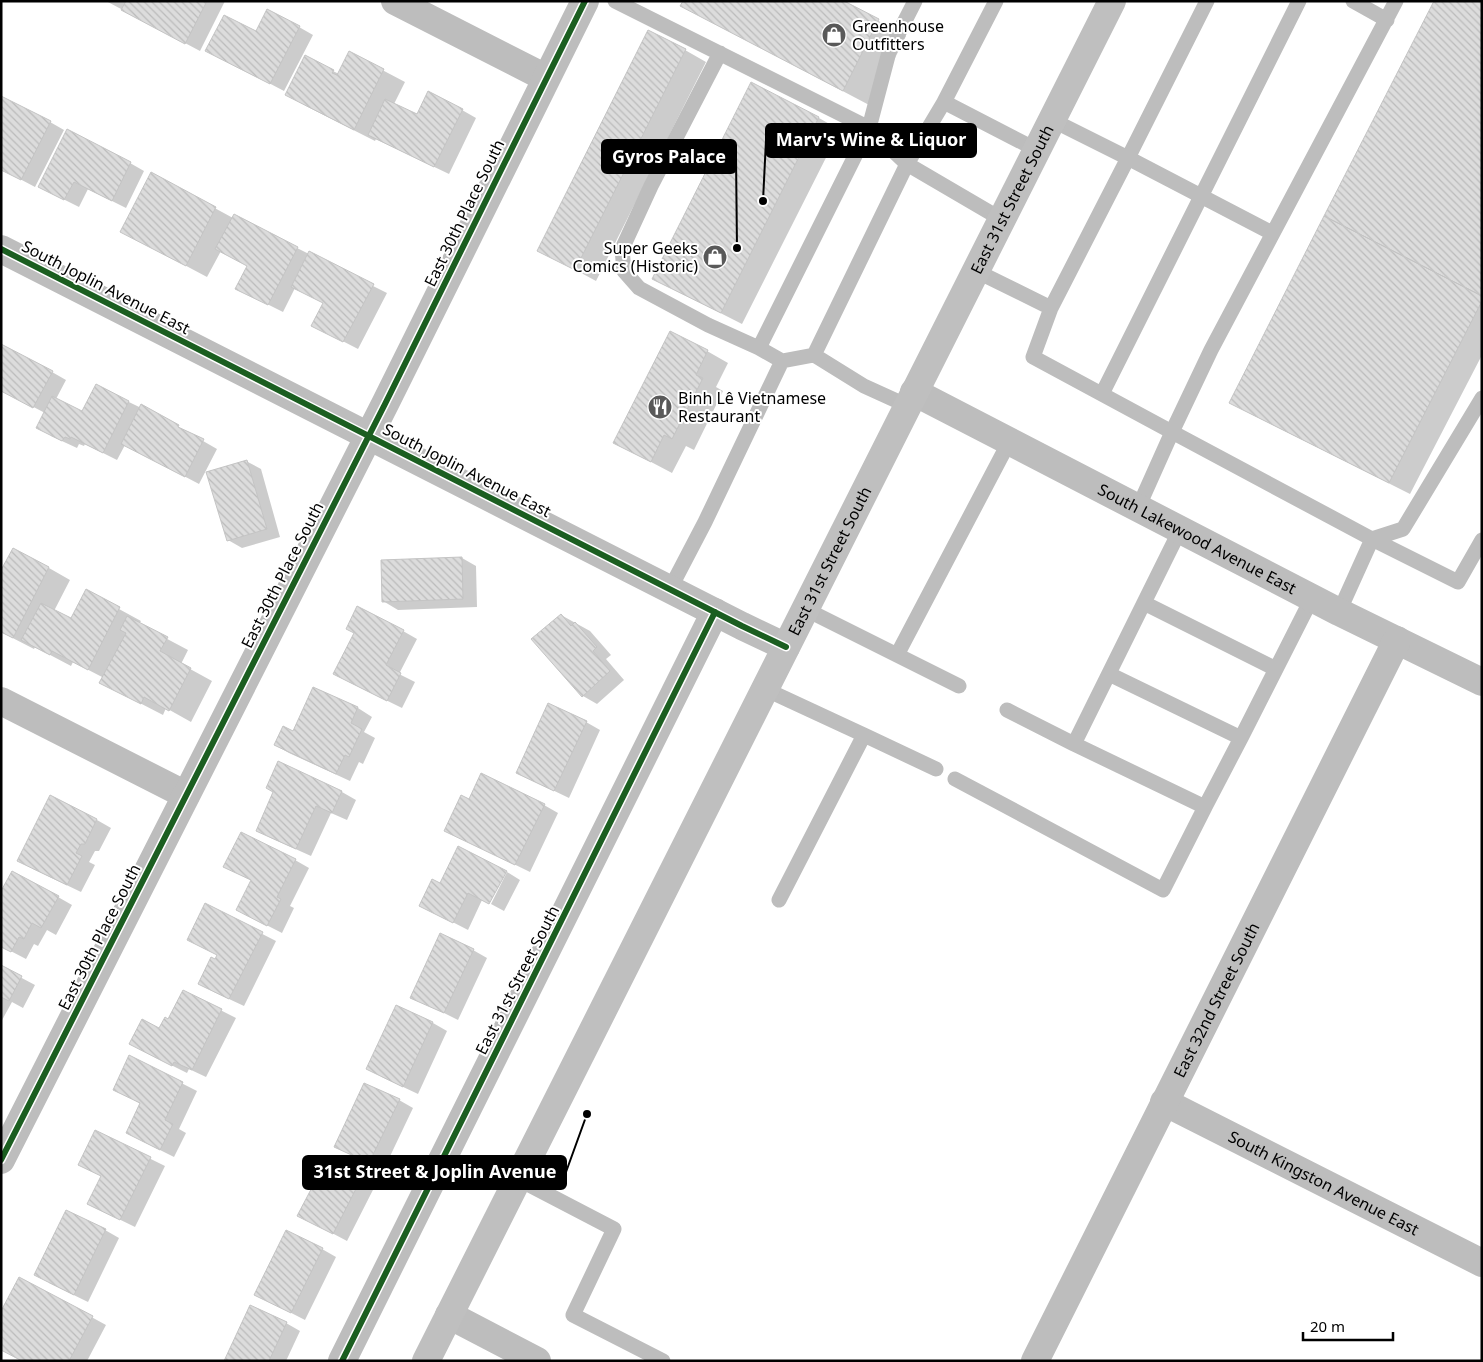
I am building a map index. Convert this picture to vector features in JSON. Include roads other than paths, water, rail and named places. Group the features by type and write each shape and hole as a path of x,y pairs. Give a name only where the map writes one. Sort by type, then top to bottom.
{"main road":[{"name":"East 31st Street South","path":"426,1361 1112,1"}],"street":[{"path":"395,1 546,78"},
{"name":"East 30th Place South","path":"1,1160 368,436 585,1"},
{"name":"South Joplin Avenue East","path":"1,249 786,647"},
{"name":"South Lakewood Avenue East","path":"911,399 1009,442 1339,612 1482,682"},
{"name":"East 31st Street South","path":"342,1361 715,612"},
{"name":"East 32nd Street South","path":"1035,1361 1397,640"},
{"path":"1,701 186,796"},
{"name":"South Kingston Avenue East","path":"1164,1102 1482,1263"},
{"path":"449,1315 537,1361"}],"lane":[{"path":"615,1 869,128 908,164 1002,219"},
{"path":"759,348 869,128 890,52 916,1"},
{"path":"814,355 908,164 944,102 996,1"},
{"path":"1208,1 1051,308 1033,357 1372,539 1458,582 1482,540"},
{"path":"1102,394 1299,1"},
{"path":"1353,1 1387,20"},
{"path":"1138,508 1211,350 1396,1"},
{"path":"720,52 651,186 622,249 624,271 640,288 708,325 759,348 782,361 814,355 864,386 911,399"},
{"path":"944,102 1037,150"},
{"path":"1052,120 1272,232"},
{"path":"976,271 1051,308"},
{"path":"670,589 782,361"},
{"path":"1339,612 1372,539 1402,529 1482,398"},
{"path":"897,655 1009,442"},
{"path":"1074,744 1180,530"},
{"path":"955,778 1163,890 1312,598"},
{"path":"1144,603 1276,669"},
{"path":"805,609 959,686"},
{"path":"1109,674 1241,738"},
{"path":"765,689 936,769"},
{"path":"1007,710 1205,807"},
{"path":"779,900 864,735"},
{"path":"518,1179 614,1229 573,1315 663,1361"}],"place":[{"name":"Greenhouse Outfitters","path":"834,35"},
{"name":"Marv's Wine & Liquor","path":"763,201"},
{"name":"Gyros Palace","path":"737,248"},
{"name":"Super Geeks Comics (Historic)","path":"715,257"},
{"name":"Binh Lê Vietnamese Restaurant","path":"660,407"},
{"name":"31st Street & Joplin Avenue","path":"587,1114"}]}
